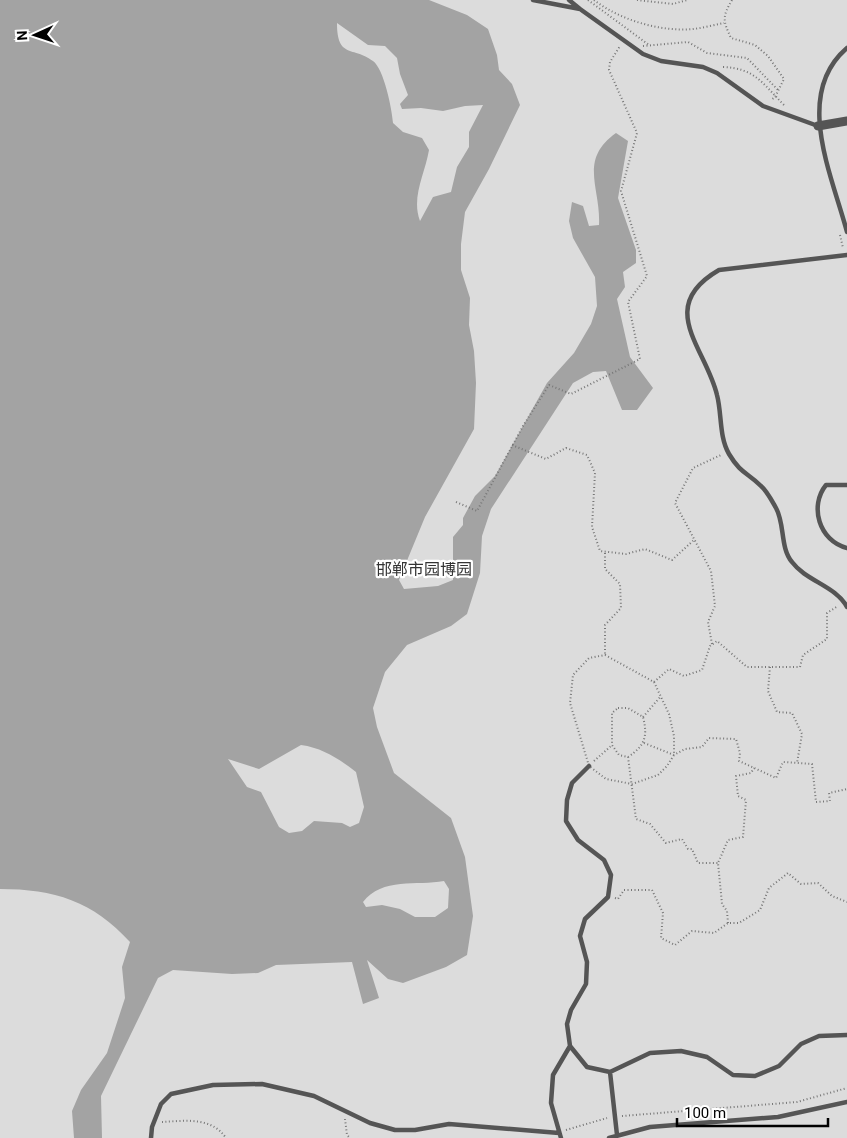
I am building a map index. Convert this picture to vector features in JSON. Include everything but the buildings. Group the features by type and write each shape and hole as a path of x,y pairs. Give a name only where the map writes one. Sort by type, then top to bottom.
{"street":[{"path":"818,126 847,121"}],"lane":[{"path":"533,0 580,9"},
{"path":"569,0 644,54 661,61 703,67 718,73 763,106 818,126"},
{"path":"847,48 839,54 826,74 819,101 818,126 847,232"},
{"path":"846,603 825,587 802,574 790,560 777,510 762,486 739,470 728,452 722,430 718,395 692,338 687,314 691,298 703,280 719,270 847,255"},
{"path":"847,485 826,485 820,493 816,512 824,533 847,548"},
{"path":"589,766 572,784 567,800 566,821 578,840 604,860 611,875 608,896 585,919 580,936 587,962 586,984 567,1024 570,1046 587,1067 610,1072 650,1053 681,1051 708,1057 734,1075 755,1076 779,1066 801,1044 819,1036 847,1035"},
{"path":"151,1138 154,1122 161,1104 171,1094 213,1085 262,1084 314,1096 370,1123 396,1130 415,1130 449,1124 560,1135 551,1103 553,1075 570,1046"},
{"path":"610,1072 614,1116 618,1135"},
{"path":"609,1138 650,1127 778,1117 847,1102"}],"path":[{"path":"588,0 649,45"},
{"path":"594,0 625,18 671,28 693,29 724,23"},
{"path":"637,0 673,4 687,0"},
{"path":"732,0 726,12 724,23 732,38 755,45 768,56 784,79 775,97"},
{"path":"456,502 477,511 512,445 549,385 571,394 640,359 628,302 647,276 621,191 637,132 609,70 610,62 624,40"},
{"path":"634,47 688,42 707,53 747,58 778,90"},
{"path":"720,67 738,68 753,74 796,118"},
{"path":"512,445 546,459 566,448 587,455 595,473 592,527 600,551 626,554 645,549 672,560 695,539"},
{"path":"654,682 669,669 684,676 702,670 712,644 708,622 715,606 711,571 675,503 693,468 728,452"},
{"path":"605,552 605,569 620,584 621,608 605,625 605,656"},
{"path":"712,644 717,641 747,667 800,666 803,655 827,639 827,613 846,603"},
{"path":"674,755 674,736 669,714 654,682 605,656 589,658 574,675 570,703 589,766 606,779 632,784 658,775 674,755 685,748 702,747 709,738 736,739 740,753 739,761 776,778 783,762 812,764 816,802 830,801 829,793 847,789"},
{"path":"770,667 768,691 777,712 792,713 802,734 797,763"},
{"path":"644,717 661,696"},
{"path":"618,708 628,708 644,717 647,732 644,743 628,757 618,755 612,746 612,713 618,708"},
{"path":"644,743 674,755"},
{"path":"589,766 612,746"},
{"path":"628,757 636,819 650,824 666,843 682,839 688,848 692,849 698,862 718,863"},
{"path":"728,923 727,911 722,904 718,863 728,840 743,837 746,800 738,796 736,776 751,773 754,768"},
{"path":"608,896 618,899 624,890 652,890 663,913 661,938 675,945 692,931 714,933 728,923 739,922 760,910 769,888 788,873 800,884 818,883 832,896 847,902"},
{"path":"560,1135 614,1116 798,1102 847,1088"},
{"path":"346,1110 345,1123 350,1138"},
{"path":"154,1122 199,1120 212,1126 226,1138"}],"green space":[{"name":"邯郸市园博园","path":"0,0 847,0 847,1138 0,1138"}],"shaded area":[{"path":"0,0 429,0 467,15 488,29 497,55 499,70 512,84 520,105 489,169 465,212 461,244 461,270 470,298 469,325 474,351 476,383 474,429 425,517 399,580 404,589 438,586 453,580 453,537 463,525 463,518 475,496 495,476 547,383 574,353 591,324 597,306 595,277 573,238 569,221 572,202 583,206 589,226 599,225 594,164 604,143 616,133 628,141 618,198 636,250 636,263 623,272 625,287 617,299 630,357 653,388 637,410 622,410 606,371 593,372 573,383 491,509 482,536 480,573 467,614 451,626 407,645 385,672 373,708 377,727 394,773 451,818 465,857 473,916 467,955 446,967 403,983 388,979 367,960 379,998 363,1004 352,962 276,965 258,973 232,974 173,970 158,978 101,1096 102,1138 74,1138 72,1111 81,1090 107,1053 125,998 122,967 130,942 102,916 71,900 38,892 0,889","holes":["337,23 368,45 385,46 397,58 400,74 408,95 400,104 402,109 421,108 443,111 465,106 483,105 469,132 469,147 457,167 451,192 433,197 420,221 417,203 418,194 429,150 422,138 403,132 393,123 387,90 381,72 373,61 343,47 340,42","301,745 309,746 330,755 356,772 364,807 359,823 350,827 342,823 314,821 302,831 289,833 279,827 261,792 247,787 228,759 259,769","444,881 449,889 448,908 435,917 415,917 400,909 382,905 366,907 363,902 371,894 390,886"]}]}
